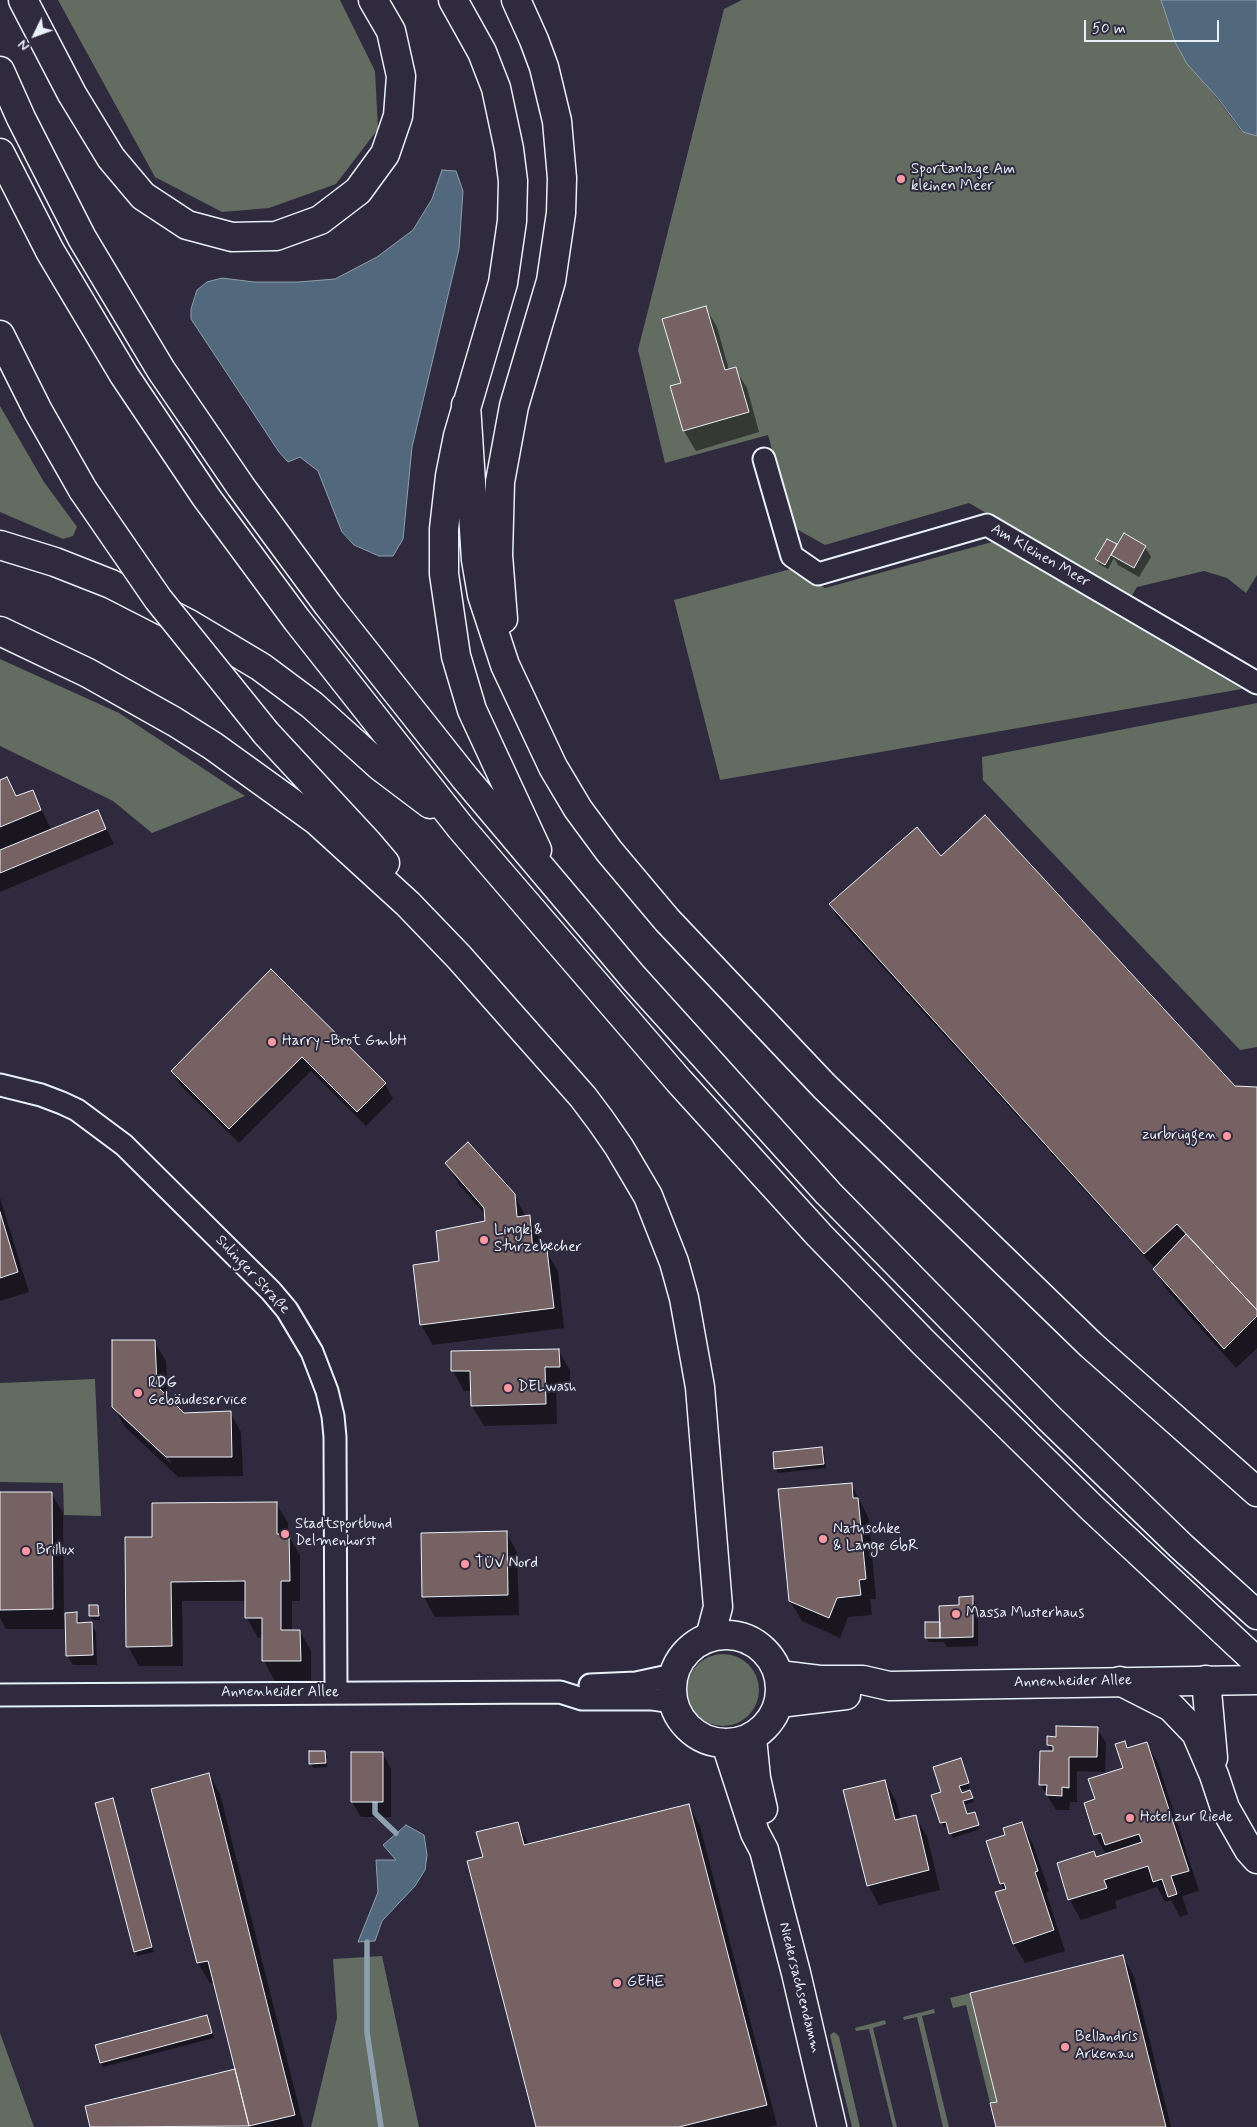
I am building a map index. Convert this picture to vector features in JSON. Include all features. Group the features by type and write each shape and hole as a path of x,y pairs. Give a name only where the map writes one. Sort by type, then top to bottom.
{"main road":[{"path":"23,0 82,110 111,158 143,196 187,225 232,237 276,236 320,220 358,191 385,154 398,116 401,76 391,31 373,0"},
{"path":"452,0 482,52 496,88 504,119 513,180 512,221 503,283 488,338 466,405 450,476 444,529 444,574 456,656 472,710 487,746 554,885"},
{"path":"516,0 544,67 557,121 562,178 561,214 551,281 514,406 500,482 498,556 500,595 509,651 522,703"},
{"path":"0,71 21,118 82,238 177,394 241,487 328,605 465,778 633,978 828,1193 1042,1410 1182,1547 1257,1615"},
{"path":"0,153 50,251 124,375 206,497 296,620 461,828 679,1081 819,1235 930,1349 1092,1508 1250,1656"},
{"path":"0,336 38,411 84,490 158,599 266,733 368,842 459,957"},
{"path":"466,405 476,560 482,595 505,665 553,767 578,809 609,852 667,920 824,1086 1084,1338 1257,1492"},
{"path":"0,545 55,562 112,584 189,624 261,667 312,705 381,768 461,828"},
{"path":"0,631 88,673 134,698 213,746 317,821 408,904 459,957 583,1096 601,1121 633,1169 648,1196 662,1228 684,1298 700,1387 718,1607 710,1637"},
{"path":"731,1635 751,1640 763,1648 773,1661 779,1675 780,1703 770,1723 739,1741 702,1738 682,1722 673,1688 681,1659 694,1645 710,1637 731,1635"},
{"name":"Annenheider Allee","path":"779,1675 820,1680 863,1680 889,1686 1257,1680"},
{"path":"1206,1680 1214,1775"},
{"path":"1120,1681 1171,1706 1196,1733 1214,1775 1225,1808 1249,1850 1257,1859"},
{"name":"Annenheider Allee","path":"780,1703 866,1693 889,1686"},
{"name":"Niedersachsendamm","path":"739,1741 755,1833 764,1850 832,2127"}],"street":[{"name":"Am Kleinen Meer","path":"764,459 792,556 818,574 987,525 1257,683"},
{"name":"Sulinger Straße","path":"0,1085 41,1095 77,1110 124,1145 271,1290 287,1310 312,1352 327,1391 333,1416 335,1437 336,1693"},
{"name":"Annenheider Allee","path":"0,1695 560,1692 582,1699 652,1699 673,1688"}],"green space":[{"path":"58,0 340,0 375,71 378,129 336,184 269,208 222,212 155,177"},
{"name":"Sportanlage Am kleinen Meer","path":"742,0 1161,0 1175,42 1242,132 1257,136 1257,575 1246,593 1227,578 1204,571 1137,587 1131,597 969,503 825,545 793,527 768,435 665,463 638,350 724,9"},
{"path":"0,406 44,482 77,527 73,536 63,539 0,512"},
{"path":"992,542 1242,689 720,780 674,600 791,569 825,588"},
{"path":"0,659 119,713 245,796 152,833 113,801 0,746"},
{"path":"1257,703 1257,1047 1240,1050 983,780 982,757"},
{"path":"95,1379 101,1516 64,1515 63,1483 0,1482 0,1383"},
{"path":"723,1654 743,1660 753,1670 759,1690 753,1710 743,1720 723,1726 703,1720 693,1710 687,1690 693,1670 703,1660"},
{"path":"382,1956 419,2127 311,2127 337,2018 333,1959"},
{"path":"970,1993 997,2102 990,2103 966,2005 953,2008 950,1998"},
{"path":"934,2009 935,2013 922,2016 949,2127 943,2127 917,2017 904,2020 903,2017"},
{"path":"885,2020 886,2024 873,2028 897,2127 893,2127 869,2029 856,2031 855,2028"},
{"path":"834,2032 839,2036 860,2127 852,2127 830,2035"},
{"path":"0,2033 34,2127 0,2127"}],"water":[{"path":"1161,0 1257,0 1257,136 1243,132 1217,97 1187,64 1175,42"},
{"path":"442,170 456,171 463,191 459,249 412,447 403,539 393,556 379,556 354,545 342,532 318,471 300,457 288,462 279,452 191,319 191,309 197,290 207,282 222,278 254,282 298,282 335,279 377,257 413,230 432,199"},
{"path":"406,1825 424,1835 427,1855 425,1870 415,1886 382,1921 375,1941 358,1942 378,1892 376,1860 396,1860 383,1845"}],"building":[{"path":"706,306 725,370 736,367 749,412 683,431 670,386 681,383 662,319"},
{"path":"1124,533 1146,546 1134,568 1111,555"},
{"path":"1107,539 1117,544 1105,565 1095,559"},
{"path":"7,777 16,796 33,790 41,810 0,827 0,780"},
{"path":"98,810 106,829 0,873 0,850"},
{"path":"985,815 1235,1086 1257,1087 1257,1310 1177,1224 1144,1254 829,904 917,827 941,856"},
{"name":"Harry -Brot GmbH","path":"271,969 386,1083 357,1112 302,1057 229,1129 171,1071"},
{"name":"Lingk & Sturzebecher","path":"468,1142 515,1194 517,1217 530,1215 533,1252 547,1250 554,1308 420,1325 413,1265 439,1261 436,1231 485,1221 484,1208 445,1163"},
{"path":"0,1212 18,1272 0,1278"},
{"path":"1186,1234 1257,1310 1257,1316 1224,1349 1153,1269"},
{"name":"RDG Gebäudeservice","path":"112,1340 155,1340 157,1386 184,1413 231,1411 232,1457 166,1457 112,1407"},
{"name":"DELwash","path":"559,1349 560,1367 545,1367 546,1404 471,1406 470,1371 451,1371 451,1351"},
{"path":"822,1447 824,1464 774,1469 773,1452"},
{"name":"Natuschke & Lange GbR","path":"852,1483 853,1498 858,1498 866,1579 859,1580 861,1595 837,1598 829,1618 789,1601 778,1489"},
{"name":"Brillux","path":"0,1492 52,1492 53,1609 0,1610"},
{"path":"277,1502 277,1534 289,1534 290,1581 281,1581 281,1630 300,1630 301,1661 262,1661 262,1618 245,1618 245,1581 171,1582 172,1646 126,1647 125,1537 152,1537 152,1503"},
{"name":"TÜV Nord","path":"507,1531 508,1595 422,1597 421,1533"},
{"name":"Massa Musterhaus","path":"973,1596 973,1637 940,1638 939,1606 959,1605 959,1597"},
{"path":"89,1605 98,1605 99,1616 89,1616"},
{"path":"77,1612 77,1623 92,1622 93,1655 66,1656 65,1613"},
{"path":"925,1622 940,1622 940,1638 925,1638"},
{"path":"1056,1726 1098,1727 1097,1757 1069,1757 1069,1788 1062,1787 1062,1796 1046,1795 1047,1785 1039,1785 1040,1751 1053,1751 1053,1746 1047,1745 1047,1736 1056,1737"},
{"name":"Hotel zur Riede","path":"1125,1741 1127,1748 1147,1742 1189,1871 1171,1876 1177,1894 1168,1897 1162,1879 1153,1882 1148,1866 1104,1880 1107,1888 1068,1900 1057,1863 1094,1851 1096,1857 1142,1842 1139,1834 1105,1845 1101,1833 1094,1835 1084,1803 1095,1799 1088,1779 1123,1768 1115,1744"},
{"path":"309,1751 325,1751 326,1763 309,1764"},
{"path":"351,1752 383,1752 383,1802 351,1802"},
{"path":"961,1758 969,1783 959,1786 962,1793 970,1790 973,1798 963,1801 967,1814 975,1812 979,1825 949,1834 946,1822 940,1823 931,1795 941,1792 933,1767"},
{"path":"209,1773 295,2115 249,2126 208,1961 197,1963 151,1789"},
{"path":"885,1780 895,1820 916,1815 929,1870 867,1886 843,1790"},
{"path":"113,1798 152,1947 134,1952 95,1803"},
{"name":"GEHE","path":"689,1804 767,2105 679,2127 536,2127 467,1861 483,1857 476,1832 518,1822 524,1845"},
{"path":"1022,1822 1038,1871 1035,1872 1054,1930 1013,1944 995,1892 1006,1889 1004,1883 1000,1884 986,1841 1005,1835 1003,1828"},
{"name":"Bellandris Arkenau","path":"1123,1955 1166,2127 996,2127 990,2103 997,2102 970,1993"},
{"path":"207,2015 212,2033 100,2063 95,2045"},
{"path":"235,2069 249,2126 90,2127 85,2106"}],"waterway":[{"path":"375,1802 375,1813 396,1833"},
{"path":"367,1942 367,2032 381,2127"}],"place":[{"name":"Sportanlage Am kleinen Meer","path":"901,179"},
{"name":"Harry -Brot GmbH","path":"272,1042"},
{"name":"zurbrüggen","path":"1227,1136"},
{"name":"Lingk & Sturzebecher","path":"484,1240"},
{"name":"DELwash","path":"508,1388"},
{"name":"RDG Gebäudeservice","path":"138,1393"},
{"name":"Stadtsportbund Delmenhorst","path":"285,1534"},
{"name":"Natuschke & Lange GbR","path":"823,1539"},
{"name":"Brillux","path":"26,1551"},
{"name":"TÜV Nord","path":"465,1564"},
{"name":"Massa Musterhaus","path":"956,1614"},
{"name":"Hotel zur Riede","path":"1130,1818"},
{"name":"GEHE","path":"617,1983"},
{"name":"Bellandris Arkenau","path":"1065,2047"}]}
